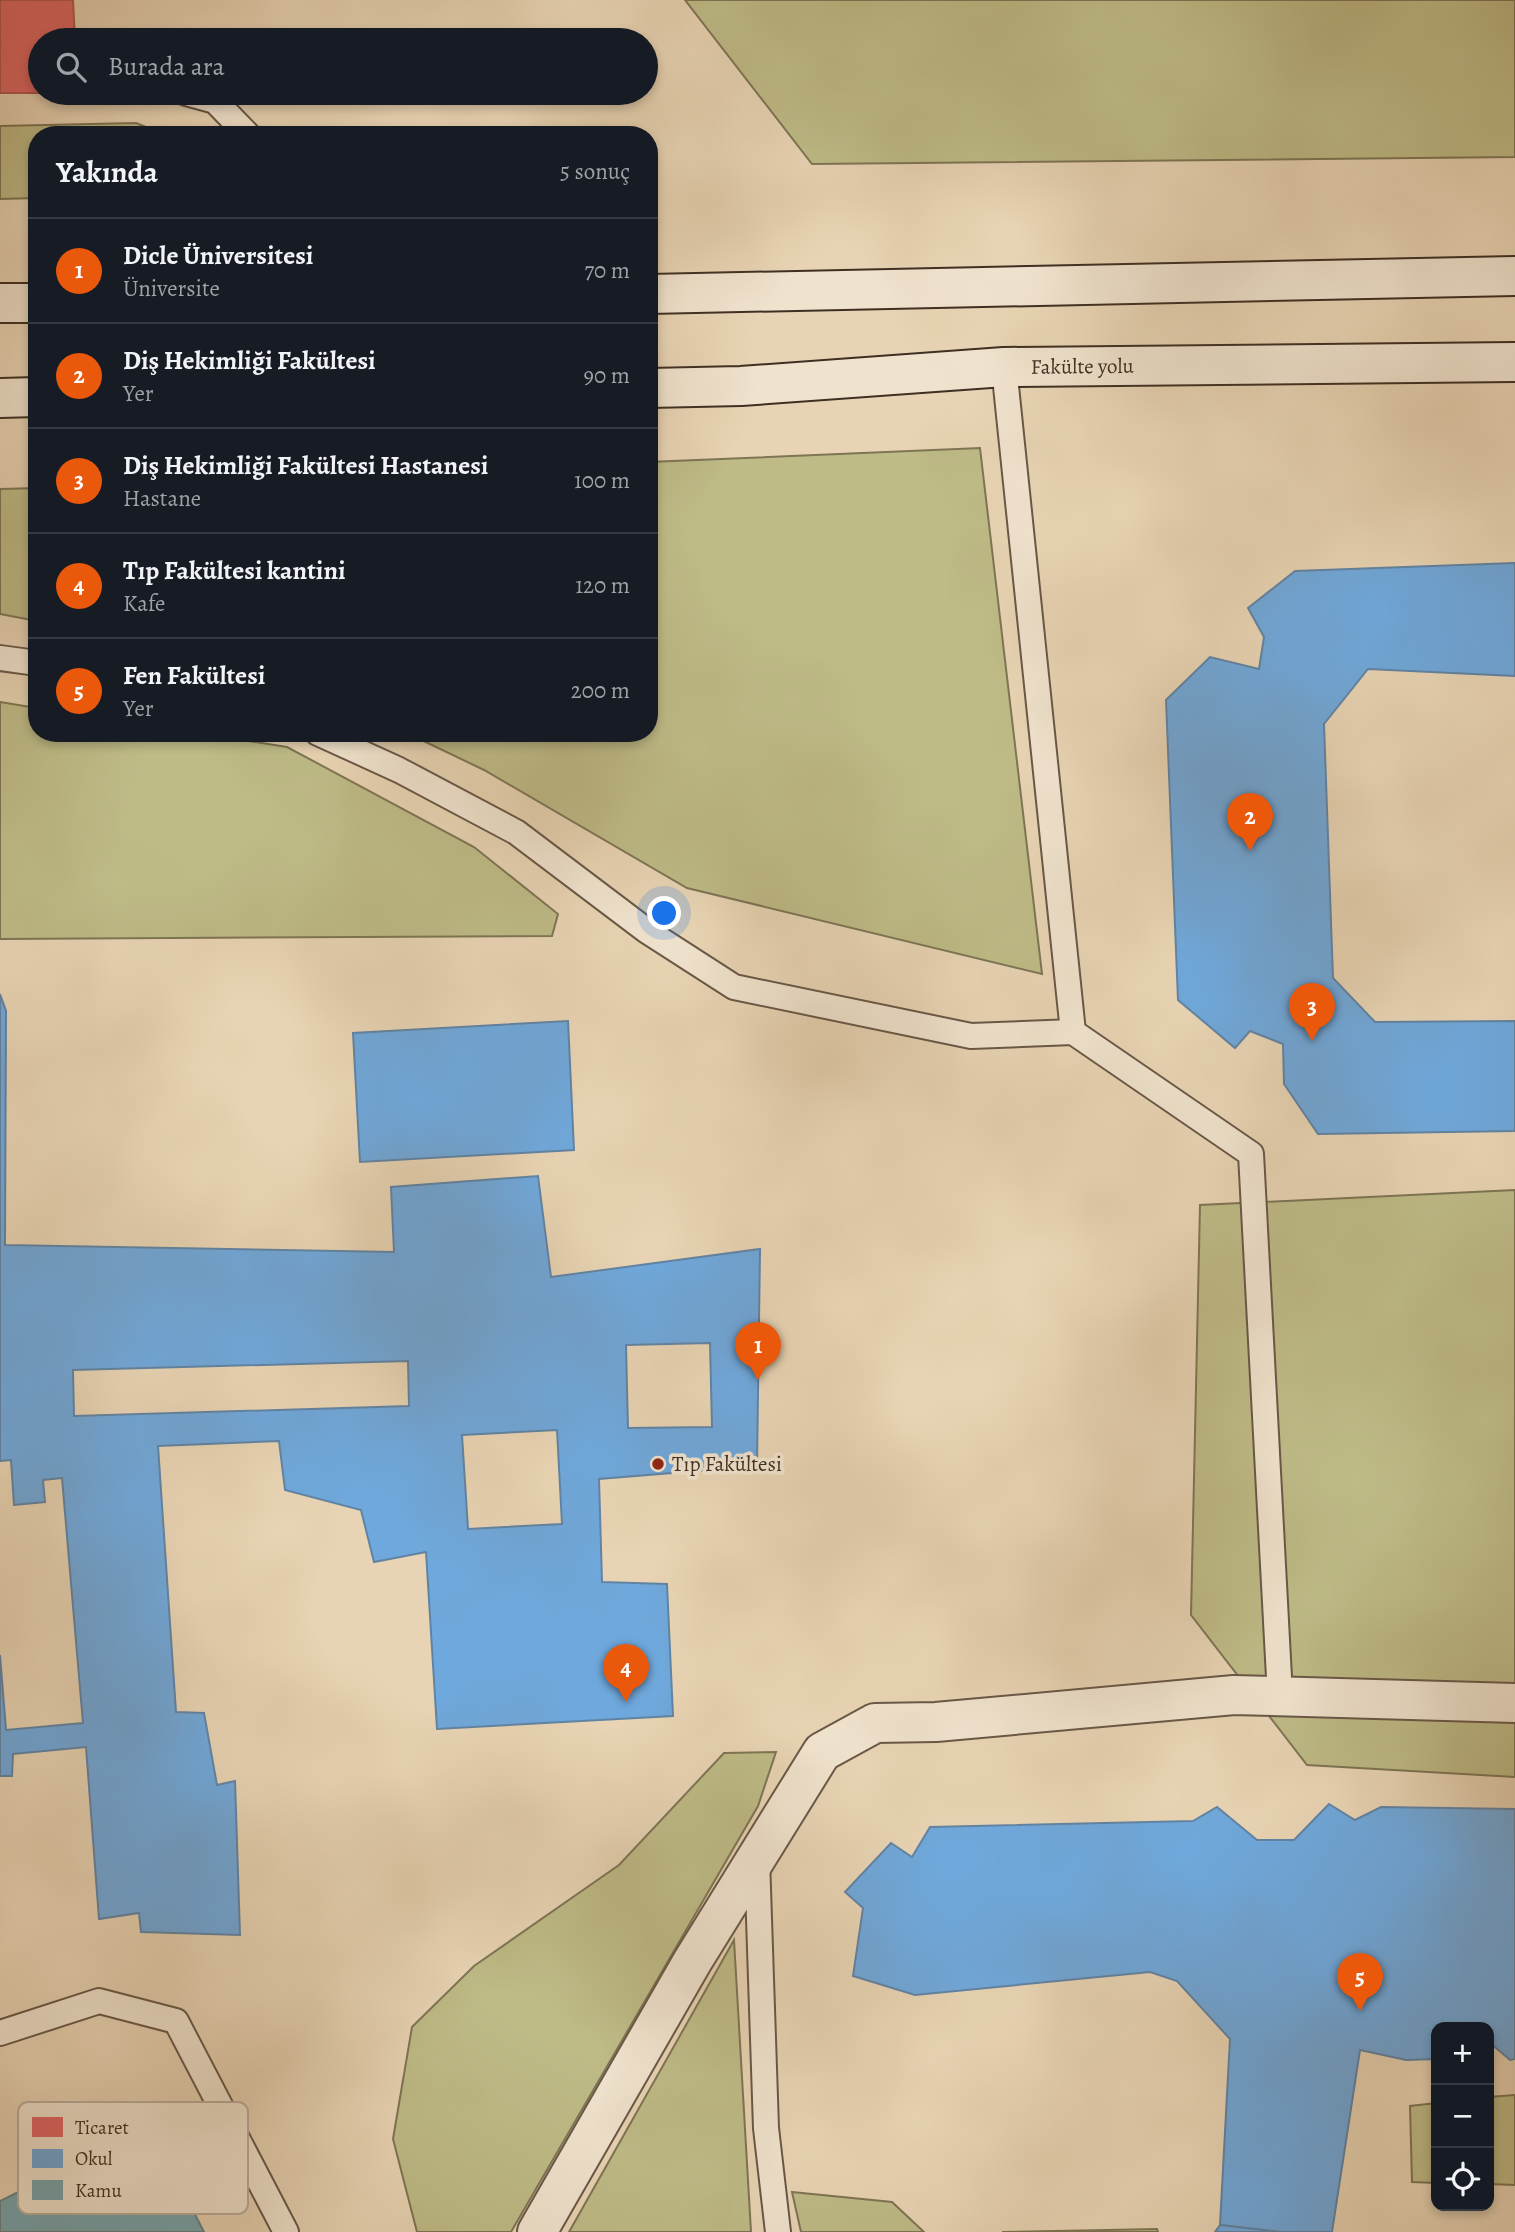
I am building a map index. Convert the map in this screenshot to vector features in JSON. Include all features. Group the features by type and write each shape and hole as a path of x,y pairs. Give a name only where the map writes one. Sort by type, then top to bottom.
{"street":[{"path":"658,294 1515,276"},
{"path":"0,303 28,303"},
{"name":"Fakülte yolu","path":"658,388 741,386 1004,366 1515,362"},
{"path":"0,398 28,397"},
{"path":"537,2232 692,1962 822,1752 875,1723 936,1722 1234,1695 1515,1703"}],"lane":[{"path":"219,105 239,126"},
{"path":"1004,366 1073,1032"},
{"path":"0,658 28,662"},
{"path":"338,742 399,770 516,832 647,931 734,987 971,1036 1073,1032 1251,1154 1280,1696"},
{"path":"757,1858 766,2128 778,2232"},
{"path":"0,2033 99,2001 176,2021 218,2102"},
{"path":"248,2159 286,2232"}],"shaded area":[{"path":"685,0 1515,0 1515,157 812,164"},
{"path":"136,123 144,126 28,126 28,198 0,199 0,126"},
{"path":"980,448 1042,974 687,888 484,770 426,742 658,742 658,462"},
{"path":"28,488 28,619 0,614 0,489"},
{"path":"0,702 28,707 28,742 255,742 287,747 474,847 558,914 552,936 0,939"},
{"path":"1515,1190 1515,1777 1307,1765 1191,1615 1200,1205"},
{"path":"776,1752 758,1806 511,2232 417,2232 393,2139 412,2027 474,1966 619,1865 724,1753"},
{"path":"734,1940 751,2232 569,2232"},
{"path":"1515,2095 1515,2185 1494,2184 1494,2097"},
{"path":"1431,2104 1431,2183 1412,2182 1410,2106"},
{"path":"792,2192 892,2202 924,2232 801,2232"},
{"path":"1157,2229 1158,2232 1002,2232"}],"building: Ticaret":[{"path":"0,0 73,0 74,28 28,28 28,93 0,93"}],"building: Okul":[{"path":"1515,563 1515,676 1368,669 1324,724 1333,978 1375,1022 1515,1021 1515,1131 1318,1134 1284,1084 1283,1044 1250,1031 1235,1048 1178,1000 1166,700 1210,657 1259,669 1264,637 1248,608 1295,571"},
{"name":"Tıp Fakültesi","path":"0,994 6,1011 5,1245 394,1252 391,1187 538,1176 551,1277 760,1249 757,1466 599,1479 602,1582 667,1584 673,1716 437,1729 426,1552 374,1562 361,1510 285,1490 279,1441 158,1446 176,1712 204,1713 217,1785 235,1781 240,1935 141,1932 139,1913 99,1919 86,1747 13,1754 12,1776 0,1776 0,1655 6,1730 83,1723 62,1478 43,1480 45,1502 14,1505 11,1460 0,1461","holes":["710,1343 712,1427 628,1428 626,1345","408,1361 409,1406 74,1416 73,1370","557,1430 562,1524 468,1529 462,1435"]},
{"path":"568,1021 574,1150 360,1162 353,1033"},
{"path":"1329,1804 1355,1820 1381,1807 1515,1809 1515,2059 1510,2060 1494,2046 1494,2022 1431,2022 1431,2059 1406,2060 1360,2050 1332,2232 1280,2232 1220,2225 1230,2039 1177,1981 1150,1972 915,1995 853,1976 863,1908 845,1892 891,1843 912,1857 930,1827 1193,1821 1217,1807 1257,1840 1294,1840"},
{"path":"1220,2225 1280,2232 1215,2232"}],"building: Kamu":[{"path":"18,2192 18,2214 195,2214 204,2232 0,2232 0,2201"}],"place":[{"name":"Diş Hekimliği Fakültesi","path":"1250,851"},
{"name":"Diş Hekimliği Fakültesi Hastanesi","path":"1312,1041"},
{"name":"Dicle Üniversitesi","path":"758,1380"},
{"name":"Tıp Fakültesi","path":"658,1464"},
{"name":"Tıp Fakültesi kantini","path":"626,1702"},
{"name":"Fen Fakültesi","path":"1360,2011"}]}
